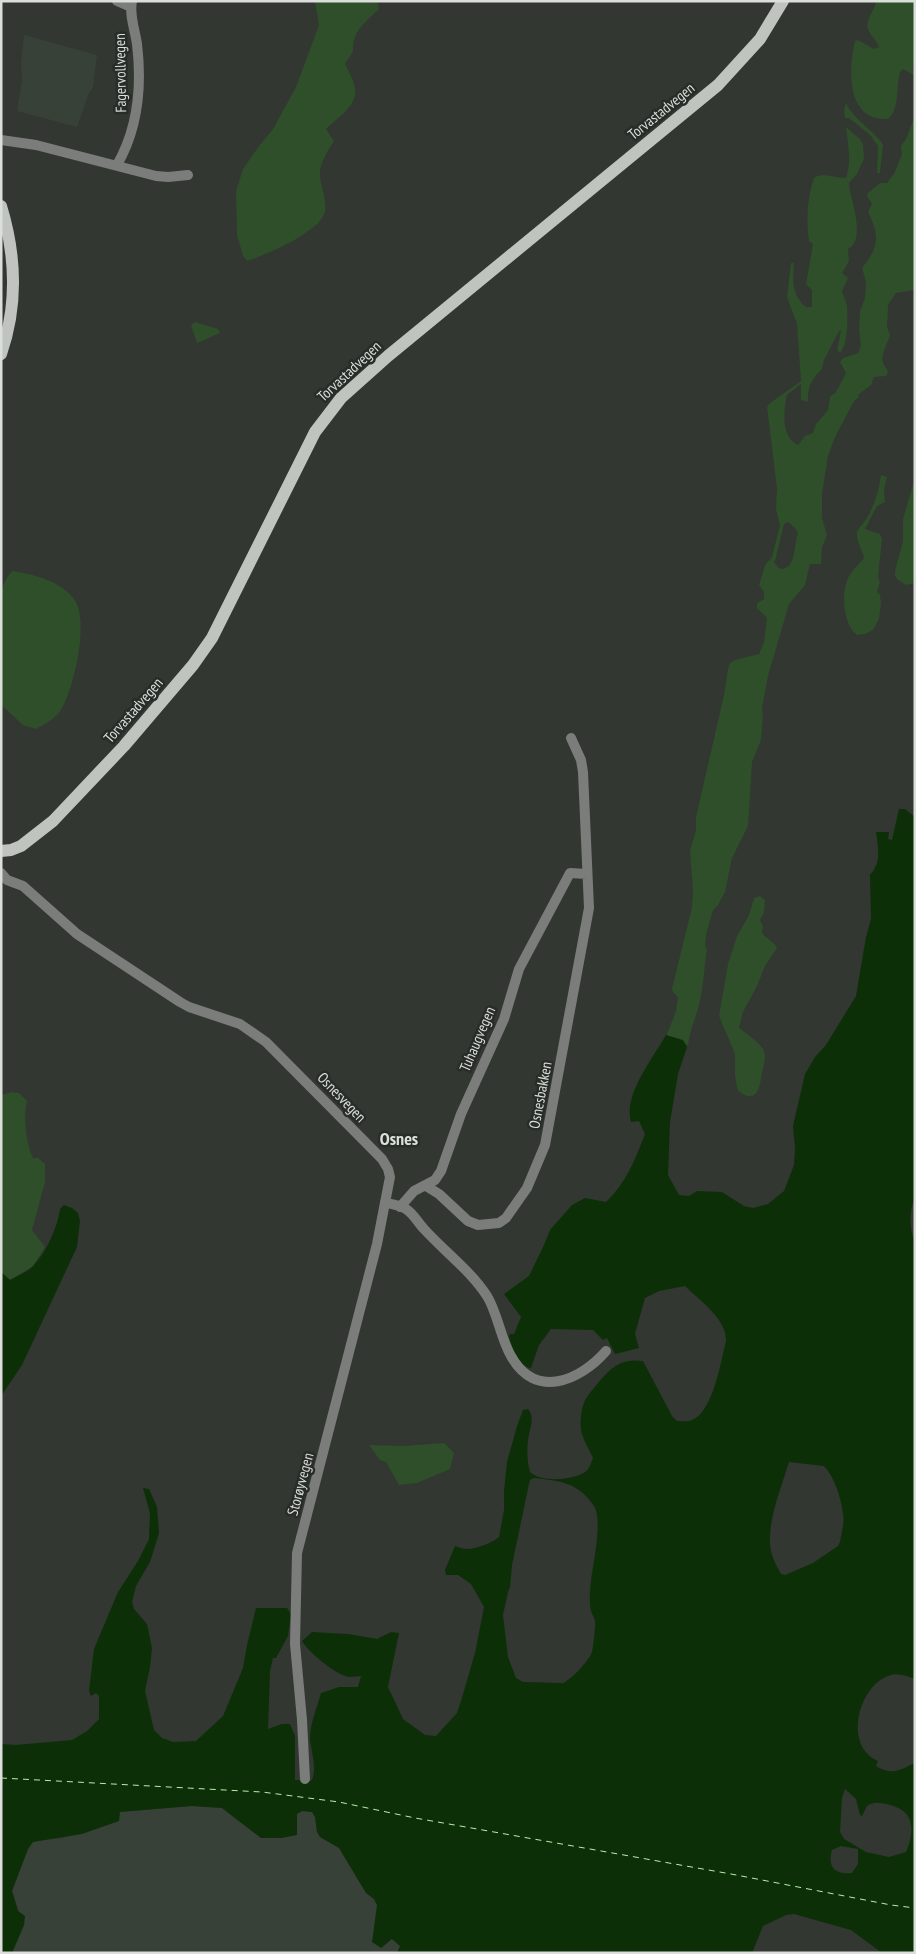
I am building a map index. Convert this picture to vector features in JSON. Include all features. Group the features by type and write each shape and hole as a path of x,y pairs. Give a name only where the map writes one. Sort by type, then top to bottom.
{"main road":[{"name":"Torvastadvegen","path":"1,851 11,850 20,846 53,821 124,746 200,657 227,609 306,448 332,408 353,386 388,356 718,85 760,39 783,1"},
{"path":"1,206 11,247 14,290 11,319 1,354"}],"street":[{"name":"Fagervollvegen","path":"117,1 132,4 138,49 138,108 134,128 117,165"},
{"path":"1,140 36,145 163,177 188,174"},
{"name":"Osnesbakken","path":"426,1186 439,1194 468,1221 478,1225 498,1223 506,1218 527,1188 545,1145 589,908 583,772 581,760 571,738"},
{"name":"Osnesvegen","path":"1,873 7,880 23,886 77,934 180,1002 189,1007 240,1024 266,1042 385,1164 390,1177 385,1202"},
{"name":"Tuhaugvegen","path":"400,1207 414,1191 435,1180 441,1171 461,1114 504,1019 519,969 570,873 587,874"},
{"path":"385,1202 410,1212 424,1230 456,1259 479,1285 490,1303 510,1356 525,1373 545,1382 564,1381 588,1368 606,1351"},
{"name":"Storøyvegen","path":"305,1779 295,1644 297,1553 377,1244 385,1202"}],"shaded area":[{"path":"315,1 378,1 379,9 359,29 354,42 353,52 345,63 355,89 353,101 350,107 326,129 334,141 320,169 325,202 325,212 321,220 291,242 247,261 243,256 237,235 236,191 243,169 273,129 296,87 319,25"},
{"path":"876,1 915,1 915,61 913,67 915,76 903,69 900,72 896,104 892,115 888,119 874,118 864,112 857,103 851,79 855,41 858,40 874,49 879,47 867,26"},
{"path":"24,35 97,55 93,87 77,127 17,111 22,81 21,63"},
{"path":"846,103 858,119 883,144 880,173 877,173 878,146 870,135 849,118 845,118 844,110"},
{"path":"915,115 915,290 896,293 888,305 887,327 890,335 882,360 888,373 886,376 874,377 871,385 858,395 859,397 854,401 835,437 828,456 822,494 822,518 827,535 822,548 821,564 810,564 805,585 789,604 768,676 762,708 761,740 752,762 748,826 732,858 725,892 713,910 706,935 705,946 707,950 702,988 688,1045 666,1037 676,1011 678,997 672,989 692,907 693,892 690,851 730,663 759,654 764,642 767,618 757,608 757,603 764,599 764,592 759,585 765,565 772,557 780,525 776,510 777,488 767,407 801,381 797,324 787,297 791,263 794,263 793,281 795,292 806,307 812,307 812,290 806,284 813,244 809,241 808,225 810,194 814,178 818,176 826,175 846,178 849,159 846,127 863,144 864,159 857,174 849,183 857,228 854,244 848,249 849,261 842,273 848,278 842,291 847,306 846,338 840,353 837,350 841,330 839,331 824,360 822,369 815,376 811,384 808,392 808,402 801,400 801,384 787,395 784,415 786,429 788,436 798,445 805,436 813,433 816,424 828,410 830,397 836,392 846,373 840,362 843,358 858,353 861,346 859,330 860,311 865,298 866,282 862,268 872,253 876,241 875,228 868,212 872,204 867,196 880,183 887,183 895,172 902,154 901,146 907,137","holes":["788,522 798,533 791,562 789,566 783,569 779,568 773,561 775,561 784,524"]},
{"path":"195,322 218,329 220,333 197,343 191,325"},
{"path":"881,475 887,477 884,490 885,502 877,506 865,529 880,534 882,539 878,577 880,582 877,592 880,595 881,603 879,619 873,630 857,635 848,623 844,605 845,587 847,579 864,558 857,538 857,532 873,506"},
{"path":"915,478 915,583 906,585 898,580 895,576 895,571 903,541 903,519"},
{"path":"12,571 37,576 62,587 74,599 79,609 81,622 75,671 66,700 59,713 36,729 23,725 1,705 1,591"},
{"path":"899,809 905,809 915,817 915,1199 911,1220 915,1241 915,1679 895,1674 878,1682 862,1704 858,1731 861,1743 867,1754 878,1761 876,1766 887,1771 896,1771 915,1763 915,1953 882,1953 851,1930 794,1914 786,1915 763,1926 752,1953 397,1953 400,1946 392,1939 381,1948 372,1942 377,1905 374,1899 366,1893 339,1848 320,1837 312,1812 302,1811 297,1814 297,1835 282,1838 261,1838 222,1808 192,1806 120,1812 119,1821 82,1834 33,1842 28,1849 12,1891 18,1911 25,1916 24,1925 12,1953 1,1953 1,1744 16,1745 72,1740 87,1731 99,1719 99,1696 96,1693 91,1696 89,1691 94,1649 118,1592 138,1561 149,1539 150,1513 143,1488 149,1489 157,1507 159,1533 150,1562 136,1586 132,1602 134,1609 147,1624 152,1648 145,1691 154,1730 162,1738 173,1742 196,1741 223,1716 243,1668 256,1608 287,1608 291,1614 288,1636 276,1658 273,1658 270,1671 268,1729 282,1724 290,1724 295,1736 295,1780 311,1781 314,1766 310,1733 321,1693 339,1687 358,1687 361,1676 349,1677 343,1675 316,1657 302,1641 312,1632 348,1634 377,1639 391,1632 399,1633 388,1687 403,1719 425,1735 436,1736 457,1713 475,1653 484,1607 471,1584 458,1575 446,1575 445,1570 455,1546 465,1549 475,1548 499,1537 504,1510 507,1462 523,1410 528,1409 532,1416 527,1448 530,1472 549,1479 573,1477 580,1475 588,1469 593,1458 581,1430 583,1406 588,1395 602,1378 617,1365 628,1361 643,1361 672,1416 677,1421 690,1421 699,1415 711,1397 719,1373 726,1341 722,1325 712,1311 685,1286 659,1291 645,1298 635,1334 639,1348 615,1354 607,1338 603,1340 593,1330 551,1329 539,1345 531,1368 522,1364 514,1351 509,1336 514,1334 521,1317 504,1294 529,1276 550,1230 572,1205 585,1198 606,1202 619,1187 634,1162 645,1134 639,1121 631,1122 631,1100 641,1077 666,1035 683,1040 687,1047 678,1074 670,1122 668,1175 679,1195 689,1196 697,1191 722,1192 744,1206 753,1208 768,1204 784,1191 794,1165 793,1126 805,1074 815,1057 826,1045 856,996 871,919 870,875 878,860 876,832 889,832 888,839 892,840","holes":["789,1462 824,1466 837,1489 842,1508 844,1521 838,1546 813,1563 785,1575 781,1574 773,1558 770,1544 774,1509","534,1478 552,1480 575,1487 588,1498 597,1513 598,1531 590,1596 591,1611 595,1619 592,1650 584,1665 564,1683 523,1682 516,1678 508,1657 503,1615 530,1480","845,1789 856,1799 860,1815 862,1816 867,1806 875,1803 890,1805 904,1812 911,1823 911,1837 906,1852 889,1857 866,1852 844,1839 840,1832 842,1798","841,1846 858,1849 858,1864 852,1873 841,1873 834,1869 831,1861 832,1850"]},
{"path":"760,896 765,900 764,913 760,920 763,926 762,933 777,948 765,966 743,1012 739,1028 758,1043 765,1055 759,1089 756,1093 749,1096 738,1091 735,1076 735,1054 719,1016 728,964 737,936 749,915 754,898"},
{"path":"12,1092 19,1093 27,1101 25,1122 29,1145 33,1158 38,1158 45,1164 45,1182 32,1230 45,1247 33,1266 10,1280 1,1272 1,1095"},
{"path":"64,1205 78,1213 80,1221 77,1247 22,1365 1,1396 1,1272 10,1280 25,1272 38,1261 51,1239 60,1209"},
{"path":"444,1443 454,1453 450,1469 417,1483 399,1485 386,1462 380,1460 369,1445 402,1446"},
{"path":"192,1806 222,1808 261,1838 282,1838 297,1814 302,1811 312,1812 320,1837 339,1848 366,1893 374,1899 377,1905 377,1914 392,1939 400,1946 397,1953 12,1953 24,1925 12,1891 28,1849 33,1842 63,1838 119,1812"}],"ferry route":[{"path":"1,1778 262,1792 339,1802 415,1818 915,1908"}],"district":[{"name":"Osnes","path":"399,1138"}]}
